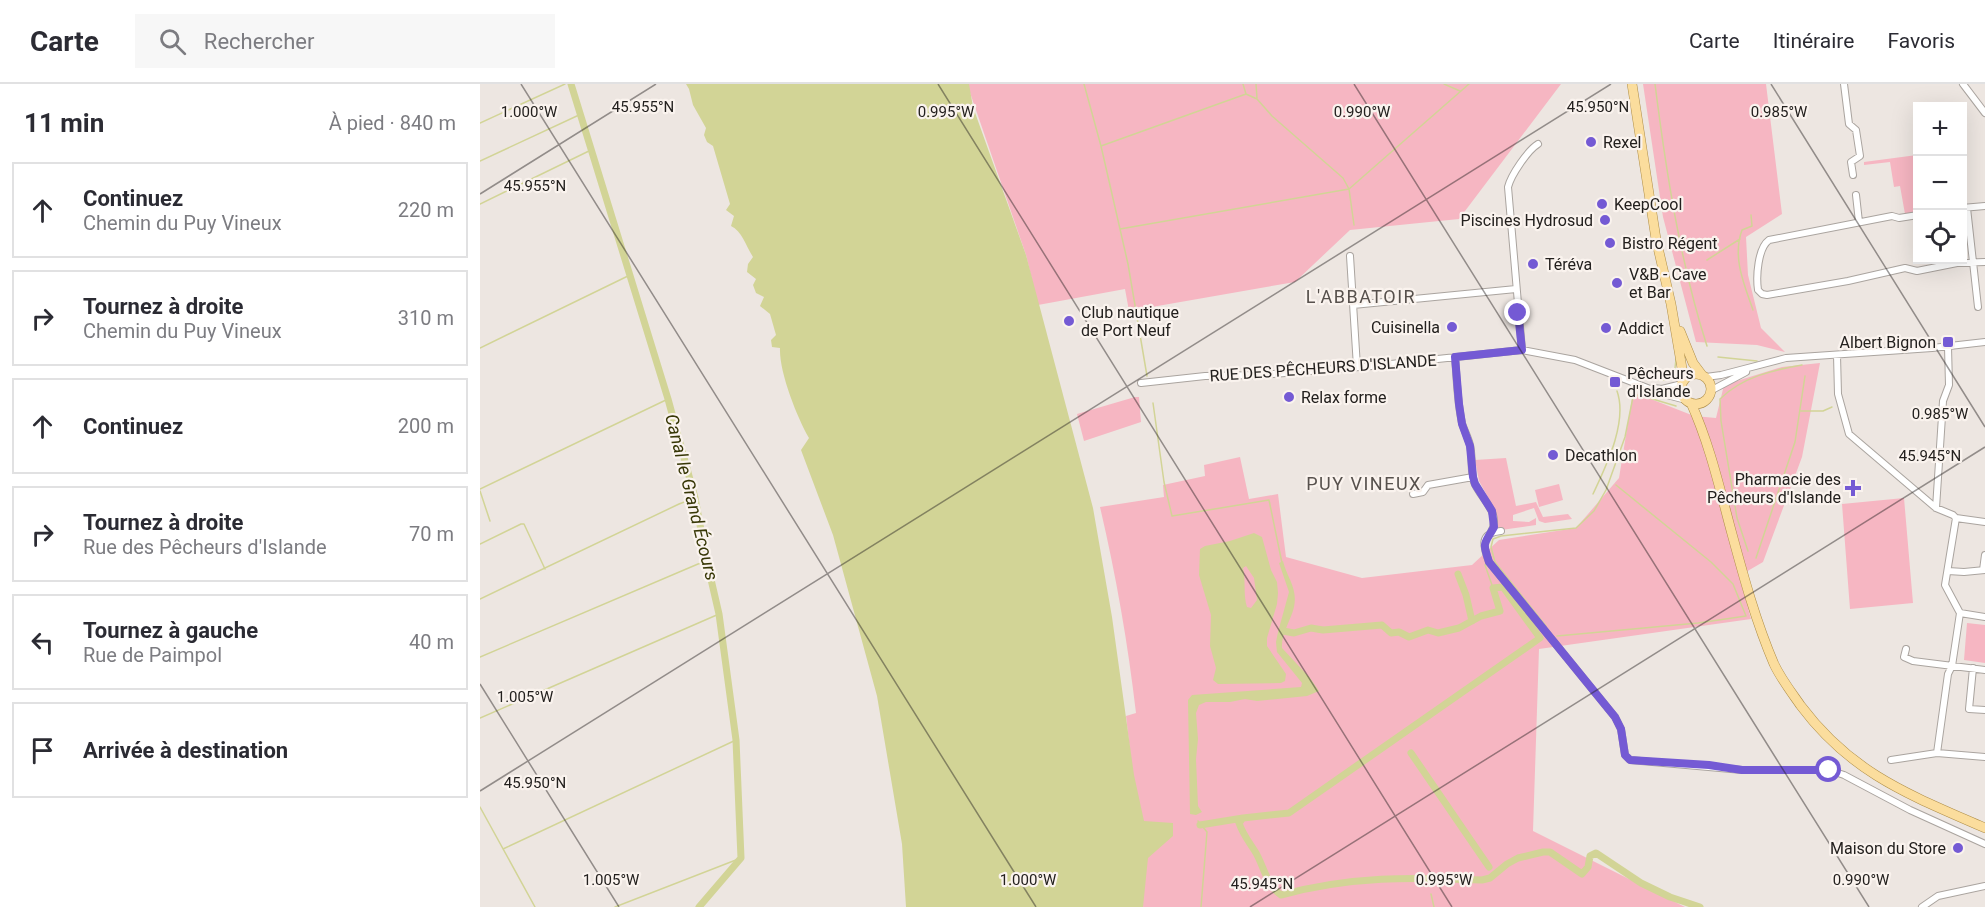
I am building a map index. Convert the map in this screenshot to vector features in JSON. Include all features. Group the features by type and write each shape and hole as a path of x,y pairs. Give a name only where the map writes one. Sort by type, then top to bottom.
{"main road":[{"path":"1632,84 1656,239 1671,304 1683,382 1682,393 1689,402 1711,456"},
{"path":"1671,304 1690,356 1709,380 1712,390 1709,398 1704,402 1699,404 1689,402"},
{"path":"1683,382 1692,374 1704,376"},
{"path":"1704,402 1704,417 1711,456 1743,575 1775,666 1789,690 1822,732 1840,750 1859,764 1911,795 1985,828"}],"street":[{"path":"1844,84 1849,124 1856,130 1860,156 1851,162 1853,175"},
{"path":"1964,84 1985,113"},
{"path":"1522,350 1508,186 1519,166 1533,147 1538,144"},
{"path":"1856,195 1859,222"},
{"path":"1967,208 1985,206"},
{"path":"1965,210 1978,307"},
{"path":"1913,216 1899,218 1892,216 1769,240 1764,244 1762,252 1758,290 1767,295 1905,268 1917,271 1958,263 1985,262"},
{"path":"1350,256 1357,367"},
{"path":"1353,305 1516,289"},
{"path":"1704,376 1721,375 1786,358 1948,347 1985,342"},
{"path":"1936,508 1943,401 1949,385 1948,347"},
{"name":"RUE DES PÊCHEURS D'ISLANDE","path":"1141,383 1357,367 1522,350 1575,360 1642,387 1689,402"},
{"path":"1837,355 1838,394 1849,434 1936,508 1956,518 1985,522"},
{"path":"1455,357 1459,404 1462,424 1470,446 1473,477 1492,511 1494,527 1486,537 1484,545 1489,561 1615,717 1621,729 1625,755 1630,760 1709,765 1742,770 1829,770 1844,775 1910,810 1985,844"},
{"path":"1712,390 1763,365"},
{"name":"RUE DES PÊCHEURS D'ISLANDE","path":"1642,387 1662,389 1683,382"},
{"path":"1413,494 1424,492 1428,485 1473,477"},
{"path":"1937,753 1948,674 1952,666 1960,614 1945,585 1956,518"},
{"path":"1491,532 1501,531"},
{"path":"1948,571 1984,570 1985,555"},
{"path":"1960,614 1985,617"},
{"path":"1906,649 1904,657 1912,661 1985,670"},
{"path":"1973,668 1968,709 1985,710"},
{"path":"1891,760 1937,753 1985,757"},
{"path":"1922,907 1938,896 1985,886"}],"shaded area":[{"path":"686,84 969,84 973,107 1026,255 1093,508 1112,617 1134,775 1144,821 1173,823 1173,836 1148,858 1143,907 906,907 902,844 877,696 833,535 801,450 809,438 790,394 782,369 780,348 772,347 771,340 776,335 770,314 760,306 764,297 756,293 753,285 756,279 747,272 748,264 753,257 741,235 731,226 734,216 726,210 730,204 713,146 707,142 704,135 706,128 693,105"},
{"path":"967,84 1561,84 1459,219 1350,230 1295,282 1129,311 1125,289 1038,305 1026,255"},
{"path":"1643,84 1766,84 1782,214 1746,237 1748,275 1761,328 1785,352 1757,345 1696,342 1663,217"},
{"path":"1913,156 1913,213 1905,214 1900,186 1894,187 1890,162 1864,165 1864,162"},
{"path":"1820,363 1802,457 1763,562 1739,576 1751,619 1539,649 1533,831 1685,907 1125,907 1139,831 1126,716 1136,713 1121,610 1100,507 1164,497 1163,485 1205,476 1204,465 1240,457 1249,499 1278,494 1286,557 1362,578 1472,565 1499,540 1576,528 1619,478 1633,392 1694,416 1716,418 1724,385 1782,367"},
{"path":"1139,397 1141,422 1084,441 1077,414"},
{"path":"1506,458 1516,506 1536,502 1543,517 1568,514 1572,519 1545,523 1539,521 1534,508 1513,515 1513,521 1529,522 1536,518 1536,525 1501,530 1497,527 1495,510 1479,481 1475,460"},
{"path":"1559,484 1563,500 1539,507 1535,490"},
{"path":"1904,498 1913,603 1850,609 1842,504"},
{"path":"1254,533 1262,537 1271,570 1277,582 1278,593 1267,646 1286,674 1285,681 1281,683 1218,684 1213,680 1216,668 1210,646 1211,615 1199,575 1200,549","holes":["1246,566 1254,578 1257,600 1251,608 1247,607 1243,568"]},
{"path":"1283,561 1295,600 1282,648 1319,691 1307,696 1257,701 1245,699 1230,702 1206,702 1199,705 1196,713 1198,739 1196,759 1198,806 1202,812 1196,815 1190,814 1188,700 1192,695 1301,687 1302,683 1277,652 1278,632 1289,592 1279,563"},
{"path":"1967,623 1985,625 1985,663 1964,660"}],"waterway":[{"path":"480,123 565,84"},
{"name":"Canal le Grand Écours","path":"571,84 668,399 695,498 719,614 736,740 741,858 699,907"},
{"path":"1084,84 1128,264 1147,376"},
{"path":"1243,84 1246,94"},
{"path":"1256,84 1257,98"},
{"path":"1444,84 1460,91"},
{"path":"1120,229 1349,189 1469,84"},
{"path":"1655,84 1675,216 1689,282 1707,346"},
{"path":"1101,146 1246,94 1257,99 1272,116 1343,178 1349,189 1354,225"},
{"path":"480,161 579,115"},
{"path":"480,204 591,150"},
{"path":"1751,215 1752,226 1742,230 1738,250 1740,270 1753,310"},
{"path":"1707,260 1740,239"},
{"path":"480,348 630,275"},
{"path":"1718,357 1757,361"},
{"path":"1637,371 1656,379 1669,379 1674,377 1676,359"},
{"path":"1748,551 1737,518 1721,421 1720,399 1748,380 1769,372 1802,365"},
{"path":"1756,558 1795,442 1805,376"},
{"path":"1593,494 1618,430 1620,403 1617,391"},
{"path":"1546,626 1495,562 1491,547 1493,539 1501,536 1576,528 1594,511 1606,490 1625,437 1633,397 1639,395 1676,406"},
{"path":"480,489 668,399"},
{"path":"1153,403 1164,482 1172,516 1269,500 1282,563"},
{"path":"1801,411 1823,411 1832,407"},
{"path":"1557,636 1698,623 1746,616 1733,584 1711,562 1616,485"},
{"path":"480,491 490,521"},
{"path":"480,599 695,498"},
{"path":"480,544 524,524 545,569"},
{"path":"480,657 707,562"},
{"path":"1487,564 1485,565 1493,588"},
{"path":"1458,574 1472,621"},
{"path":"1283,631 1294,633 1311,628 1323,630 1382,625 1391,633 1399,632 1409,637 1428,630 1438,633 1459,628 1481,616 1500,611 1493,588 1503,587 1540,638 1289,813 1243,818 1239,823 1242,831 1256,853 1269,881 1281,895 1332,884 1381,879 1482,880 1490,878 1518,858 1543,852 1550,852 1582,874 1588,867 1590,856 1596,853 1641,883 1670,897 1700,907"},
{"path":"480,718 719,614"},
{"path":"503,849 736,740"},
{"path":"1411,753 1489,867"},
{"path":"480,807 535,907"},
{"path":"1200,825 1243,818"},
{"path":"1198,821 1207,832 1201,907"},
{"path":"615,907 741,858"},
{"path":"1431,894 1434,907"}],"place":[{"name":"Rexel","path":"1591,142"},
{"name":"KeepCool","path":"1602,204"},
{"name":"Piscines Hydrosud","path":"1605,220"},
{"name":"Bistro Régent","path":"1610,243"},
{"name":"Téréva","path":"1533,264"},
{"name":"V&B - Cave et Bar","path":"1617,283"},
{"name":"Club nautique de Port Neuf","path":"1069,321"},
{"name":"Cuisinella","path":"1452,327"},
{"name":"Addict","path":"1606,328"},
{"name":"Albert Bignon","path":"1948,342"},
{"name":"Pêcheurs d'Islande","path":"1615,382"},
{"name":"Relax forme","path":"1289,397"},
{"name":"Decathlon","path":"1553,455"},
{"name":"Pharmacie des Pêcheurs d'Islande","path":"1853,488"},
{"name":"Maison du Store","path":"1958,848"}],"district":[{"name":"L'ABBATOIR","path":"1361,296"},
{"name":"PUY VINEUX","path":"1364,483"}],"route":[{"path":"1518,313 1522,350 1455,357 1462,424 1470,446 1473,477 1492,511 1494,527 1486,537 1484,545 1489,562 1615,717 1621,729 1625,755 1630,760 1709,765 1742,770 1829,770"}]}
